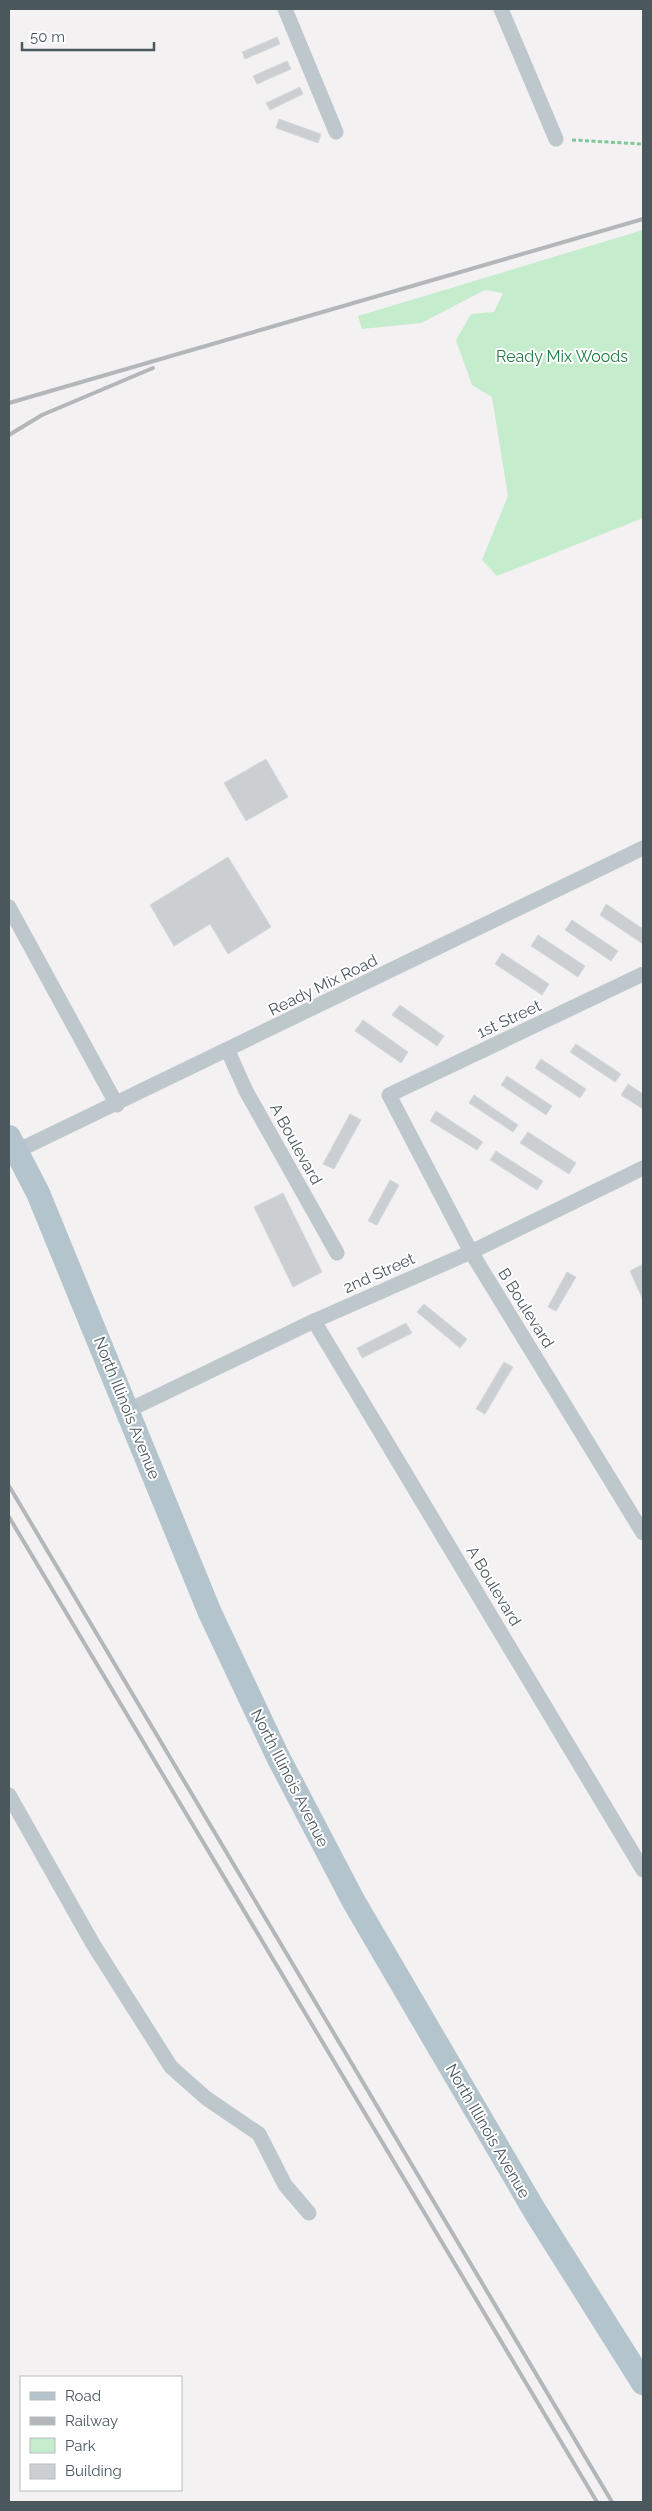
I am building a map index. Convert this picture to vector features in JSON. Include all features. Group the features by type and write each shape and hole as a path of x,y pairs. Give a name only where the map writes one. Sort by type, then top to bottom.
{"main road":[{"name":"North Illinois Avenue","path":"13,1144 38,1194 230,1658 354,1902 536,2213 643,2383"}],"street":[{"path":"285,9 336,132"},
{"path":"501,9 556,139"},
{"name":"Ready Mix Road","path":"13,1144 117,1105 643,848"},
{"path":"9,907 117,1105"},
{"name":"1st Street","path":"389,1095 643,974"},
{"name":"A Boulevard","path":"228,1050 246,1091 338,1253"},
{"name":"B Boulevard","path":"389,1095 471,1252 643,1533"},
{"name":"2nd Street","path":"129,1410 314,1321 471,1252 643,1168"},
{"name":"A Boulevard","path":"314,1321 643,1870"},
{"path":"9,1795 93,1944 171,2068 206,2098 259,2134 285,2184 309,2213"}],"path":[{"path":"556,139 643,144"}],"green space":[{"name":"Ready Mix Woods","path":"643,230 643,518 497,576 482,560 508,496 492,397 472,385 456,340 471,314 494,312 503,293 485,290 421,323 362,329 358,316"}],"building":[{"path":"277,37 280,44 245,59 242,52"},
{"path":"287,61 291,69 257,84 253,76"},
{"path":"300,87 303,94 270,110 266,103"},
{"path":"279,119 321,134 318,143 276,128"},
{"path":"266,759 288,797 246,821 224,783"},
{"path":"228,857 271,927 228,954 210,924 174,946 150,905"},
{"path":"606,904 643,929 643,944 600,915"},
{"path":"572,920 618,951 611,961 565,930"},
{"path":"538,935 585,966 578,977 531,946"},
{"path":"502,953 549,984 542,995 495,964"},
{"path":"400,1005 444,1036 437,1046 392,1015"},
{"path":"363,1020 408,1052 401,1063 355,1031"},
{"path":"576,1044 621,1074 615,1082 570,1052"},
{"path":"541,1059 586,1089 580,1098 535,1068"},
{"path":"507,1076 552,1106 546,1115 501,1085"},
{"path":"628,1084 643,1094 643,1109 621,1095"},
{"path":"474,1095 518,1125 513,1132 469,1103"},
{"path":"436,1111 483,1142 477,1150 430,1121"},
{"path":"350,1114 361,1120 334,1169 323,1164"},
{"path":"528,1132 576,1163 569,1174 520,1143"},
{"path":"496,1151 543,1181 537,1190 490,1160"},
{"path":"390,1180 399,1185 377,1225 368,1221"},
{"path":"283,1193 322,1272 293,1287 254,1207"},
{"path":"643,1264 643,1300 630,1271"},
{"path":"567,1272 576,1277 556,1311 548,1307"},
{"path":"424,1304 467,1339 460,1348 417,1312"},
{"path":"406,1323 412,1333 362,1358 357,1348"},
{"path":"504,1362 513,1367 485,1414 476,1409"}],"railway":[{"path":"9,403 643,219"},
{"path":"9,435 42,415 153,368"},
{"path":"9,1486 612,2502"},
{"path":"9,1517 597,2502"}]}
